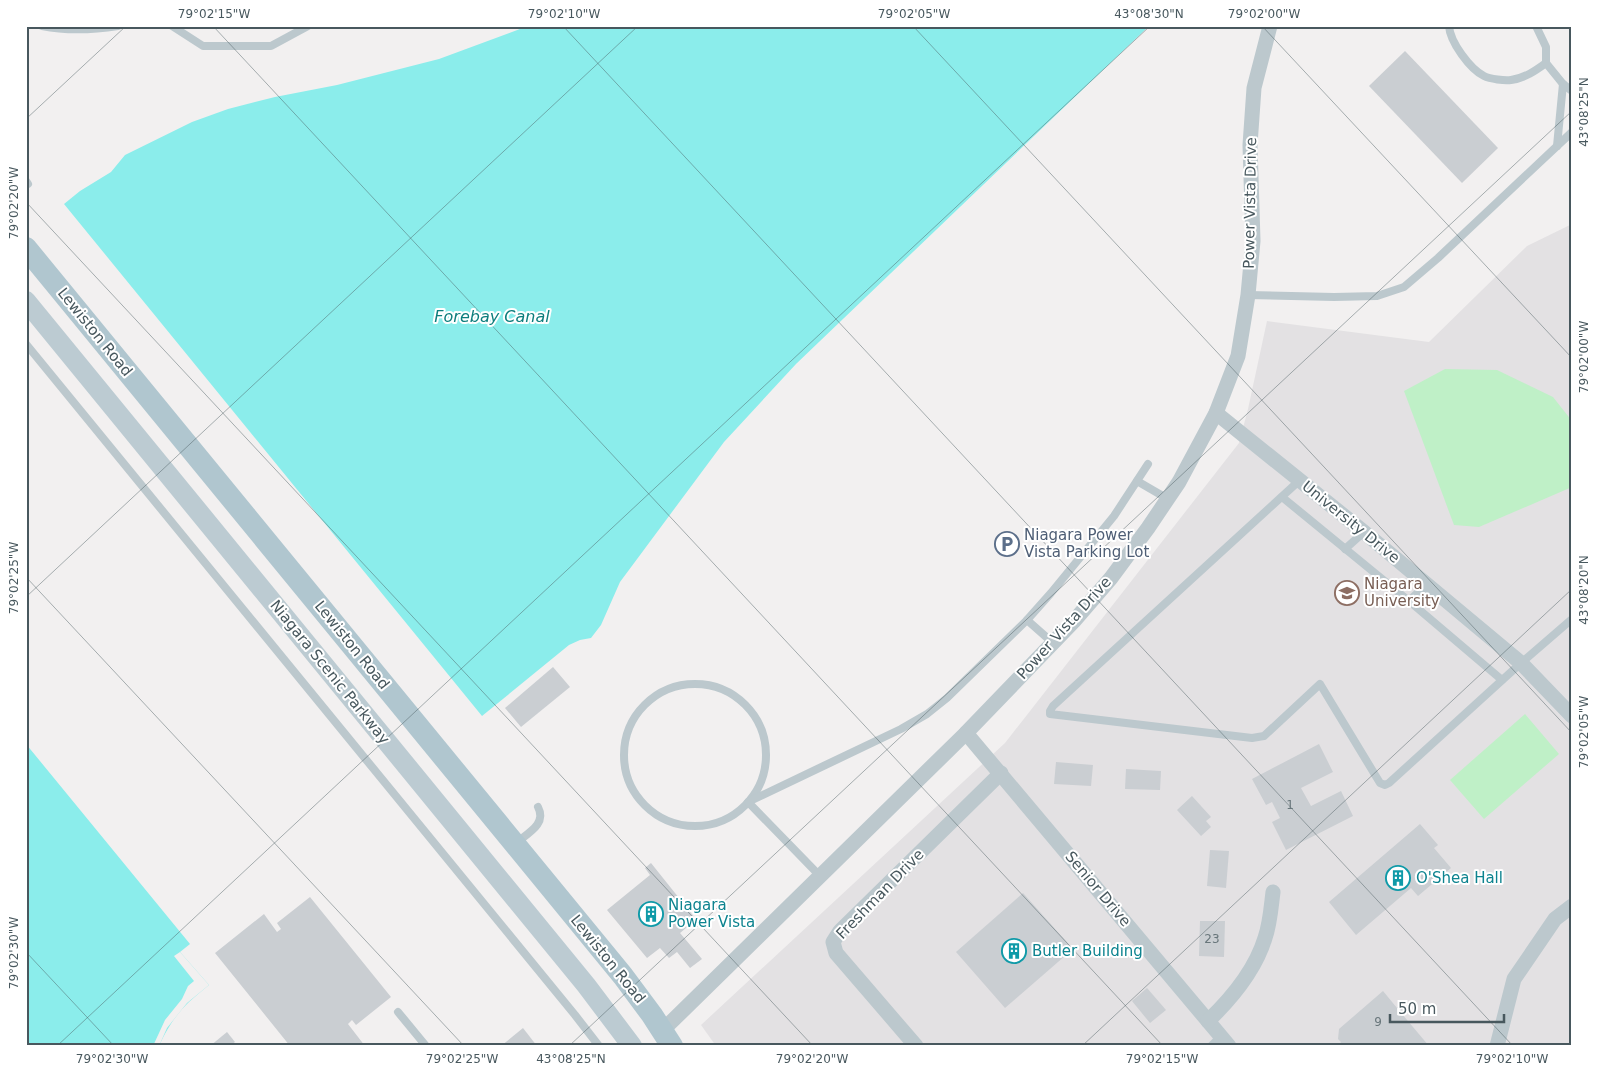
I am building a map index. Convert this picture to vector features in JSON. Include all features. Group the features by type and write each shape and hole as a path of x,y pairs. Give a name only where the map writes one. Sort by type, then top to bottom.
{"main road":[{"name":"Lewiston Road","path":"26,248 623,976 668,1038"},
{"name":"Niagara Scenic Parkway","path":"26,301 580,977 632,1046"}],"street":[{"name":"Power Vista Drive","path":"668,1038 820,876 966,733 1074,621 1111,578 1179,482 1216,413 1238,356 1248,295 1253,241 1250,145 1254,88 1270,26"},
{"name":"University Drive","path":"1216,413 1364,532 1521,663 1572,716"},
{"name":"Senior Drive","path":"966,733 1208,1021 1221,1043"},
{"name":"Freshman Drive","path":"916,1046 836,953 833,942 840,931 1001,773"},
{"path":"1208,1021 1240,986 1256,960 1265,938 1273,892"},
{"path":"1497,1046 1514,979 1555,919 1572,906"}],"lane":[{"path":"42,26 60,30 88,30 118,26"},
{"path":"172,26 203,46 271,46 308,26"},
{"path":"1449,26 1449,32 1462,56 1484,76 1510,81 1531,74 1546,62"},
{"path":"1536,26 1546,46 1546,62 1563,84 1572,91"},
{"path":"1557,146 1563,84"},
{"path":"1248,295 1377,296 1404,287 1438,258 1572,132"},
{"path":"26,344 598,1046"},
{"path":"748,802 758,789 765,768 766,745 759,724 746,706 728,692 707,685 684,685 663,692 644,705 632,721 625,740 624,760 628,779 637,797 651,812 668,822 688,827 709,825 728,818 748,802 901,729 927,714 947,698 1027,620 1092,545 1120,509 1148,464"},
{"path":"1300,480 1053,706 1050,714 1259,737 1264,736 1320,684 1380,783 1385,785 1572,619"},
{"path":"1137,481 1168,499"},
{"path":"1282,497 1502,680"},
{"path":"1346,549 1364,532"},
{"path":"1409,601 1427,584"},
{"path":"1027,620 1053,643"},
{"path":"748,802 820,876"},
{"path":"515,844 538,825 541,816 538,807"},
{"path":"398,1012 426,1046"}],"shaded area":[{"name":"Niagara University","path":"1572,224 1572,1046 716,1046 701,1025 1005,743 1239,443 1267,321 1429,342 1527,246"}],"green space":[{"path":"1445,369 1497,370 1553,397 1572,421 1572,487 1479,527 1454,525 1404,391"},
{"path":"1525,714 1559,754 1484,819 1450,780"}],"water":[{"name":"Forebay Canal","path":"528,26 1149,26 796,364 724,442 620,582 601,625 591,638 569,645 482,716 64,204 80,191 111,172 125,155 192,122 228,109 275,97 337,85 439,59"},
{"path":"26,744 190,944 180,952 209,985 180,1012 159,1046 26,1046"}],"pier":[{"path":"180,952 209,985 187,1003 167,1028 159,1046 153,1046 165,1020 182,999 188,986 194,981 174,956"}],"building":[{"path":"1405,51 1498,148 1462,183 1369,86"},
{"path":"553,667 570,687 521,727 505,708"},
{"path":"1319,744 1333,772 1301,788 1311,806 1341,791 1353,816 1286,850 1272,822 1280,818 1272,802 1266,805 1252,779"},
{"path":"1056,762 1093,765 1091,786 1054,784"},
{"path":"1126,769 1161,771 1160,790 1125,789"},
{"path":"1192,796 1211,817 1206,821 1211,827 1201,836 1177,810"},
{"name":"O'Shea Hall","path":"1420,824 1438,845 1434,848 1451,868 1418,896 1411,888 1356,935 1329,902"},
{"path":"1210,850 1229,851 1226,888 1207,886"},
{"name":"Niagara Power Vista","path":"651,863 695,918 680,933 702,959 690,968 677,952 669,958 660,948 647,958 607,910 650,875 645,868"},
{"name":"Butler Building","path":"1023,893 1073,949 1005,1008 956,952"},
{"path":"310,897 391,997 356,1025 352,1020 348,1024 365,1046 290,1046 215,953 264,914 277,932 281,929 277,923"},
{"path":"1200,921 1225,921 1224,957 1199,956"},
{"path":"1147,988 1166,1010 1150,1023 1132,1001"},
{"path":"1383,991 1397,1008 1402,1003 1408,1009 1402,1014 1429,1046 1338,1046 1341,1042 1338,1039 1339,1029"},
{"path":"523,1028 537,1046 501,1046"},
{"path":"227,1032 235,1042 230,1046 210,1046"}],"place":[{"name":"Niagara Power Vista Parking Lot","path":"1007,544"},
{"name":"Niagara University","path":"1347,593"},
{"name":"O'Shea Hall","path":"1398,878"},
{"name":"Niagara Power Vista","path":"651,914"},
{"name":"Butler Building","path":"1014,951"}]}
